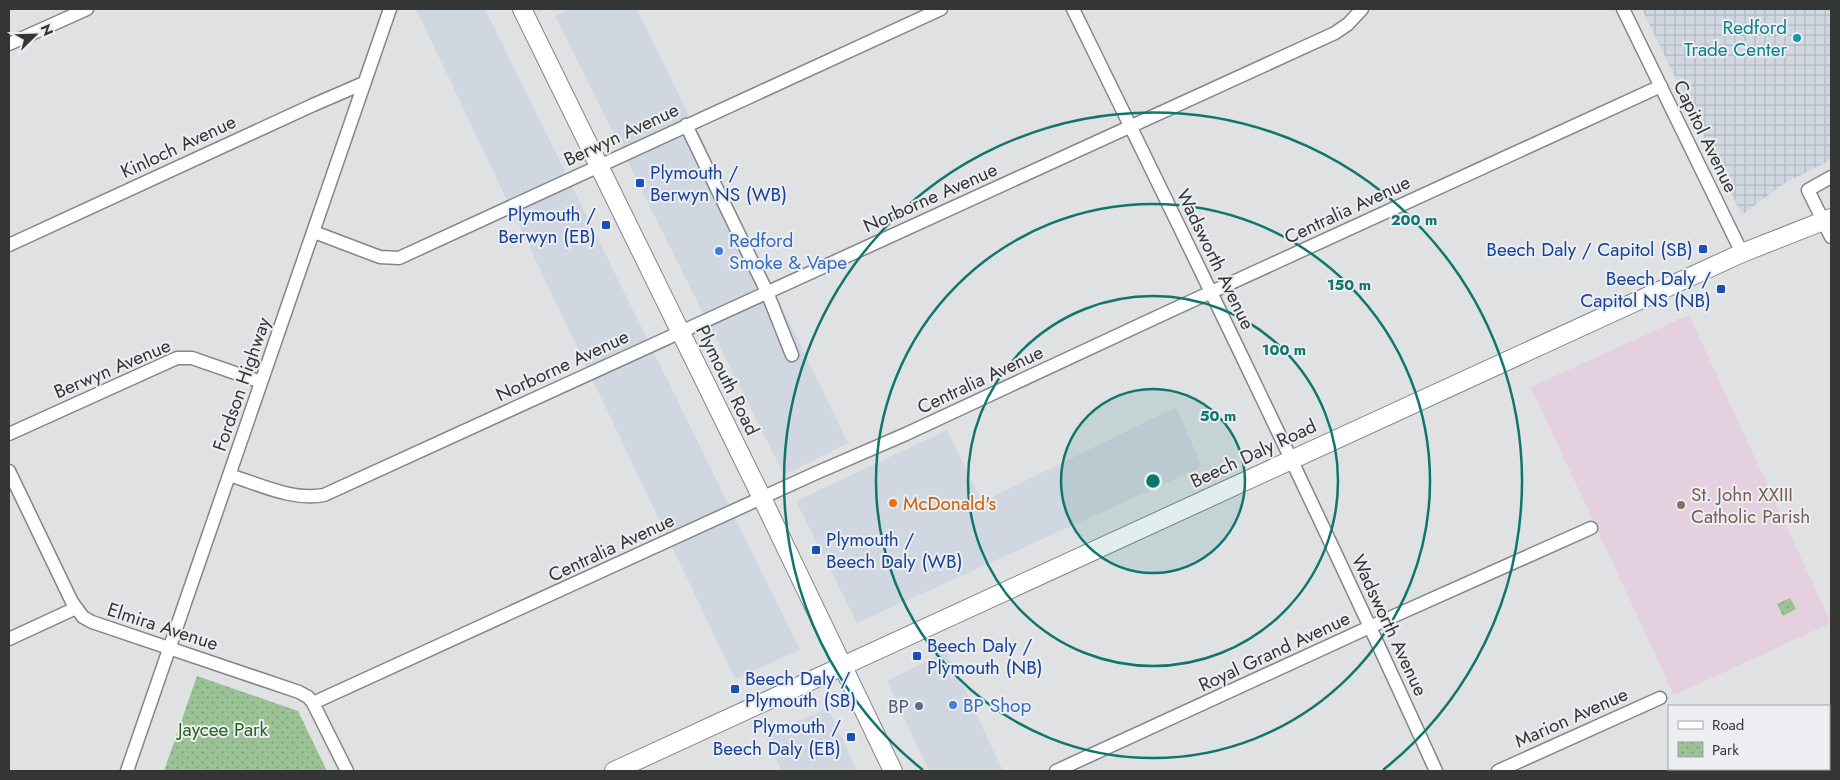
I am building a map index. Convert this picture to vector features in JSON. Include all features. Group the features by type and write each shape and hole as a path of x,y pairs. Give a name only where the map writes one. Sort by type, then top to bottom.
{"main road":[{"name":"Plymouth Road","path":"523,9 893,771"},
{"name":"Beech Daly Road","path":"614,771 1742,253 1827,220"}],"street":[{"path":"9,44 87,9"},
{"name":"Fordson Highway","path":"127,771 390,9"},
{"name":"Berwyn Avenue","path":"314,232 380,257 398,258 940,9"},
{"name":"Wadsworth Avenue","path":"1073,9 1292,459 1436,771"},
{"name":"Norborne Avenue","path":"229,475 297,496 324,495 1335,33 1348,24 1362,9"},
{"name":"Capitol Avenue","path":"1623,9 1742,253"},
{"name":"Kinloch Avenue","path":"9,245 312,105 364,83"},
{"name":"Centralia Avenue","path":"313,703 906,434 1661,86"},
{"path":"686,125 767,292 792,354"},
{"path":"1831,177 1808,190 1827,220 1831,237"},
{"name":"Berwyn Avenue","path":"9,434 177,358 192,358 261,382"},
{"name":"Elmira Avenue","path":"9,471 76,608 83,617 92,622 299,692 308,697 313,703"},
{"name":"Royal Grand Avenue","path":"1056,771 1591,528"},
{"path":"9,639 76,608"},
{"name":"Marion Avenue","path":"1498,771 1660,698"},
{"path":"313,703 347,771"}],"shaded area":[{"path":"416,9 485,9 800,650 735,679"},
{"path":"570,9 637,9 848,443 784,475 555,16"},
{"path":"1642,9 1831,9 1831,160 1785,183 1742,215"},
{"name":"St. John XXIII Catholic Parish","path":"1689,315 1831,623 1674,695 1531,387"},
{"path":"1176,407 1202,467 857,623 796,501 947,430 982,502"},
{"path":"947,651 1003,771 929,771 887,681"},
{"path":"828,708 857,771 782,771 765,736"}],"green space":[{"path":"1790,598 1796,609 1783,616 1777,604"},
{"name":"Jaycee Park","path":"197,676 298,711 327,771 164,771"}],"place":[{"name":"Redford Trade Center","path":"1797,38"},
{"name":"Plymouth / Berwyn NS (WB)","path":"640,183"},
{"name":"Plymouth / Berwyn (EB)","path":"606,225"},
{"name":"Beech Daly / Capitol (SB)","path":"1703,249"},
{"name":"Redford Smoke & Vape","path":"719,251"},
{"name":"Beech Daly / Capitol NS (NB)","path":"1721,289"},
{"name":"McDonald's","path":"893,503"},
{"name":"St. John XXIII Catholic Parish","path":"1681,505"},
{"name":"Plymouth / Beech Daly (WB)","path":"816,550"},
{"name":"Beech Daly / Plymouth (NB)","path":"917,656"},
{"name":"Beech Daly / Plymouth (SB)","path":"735,689"},
{"name":"BP Shop","path":"953,705"},
{"name":"BP","path":"919,706"},
{"name":"Plymouth / Beech Daly (EB)","path":"851,737"}]}
